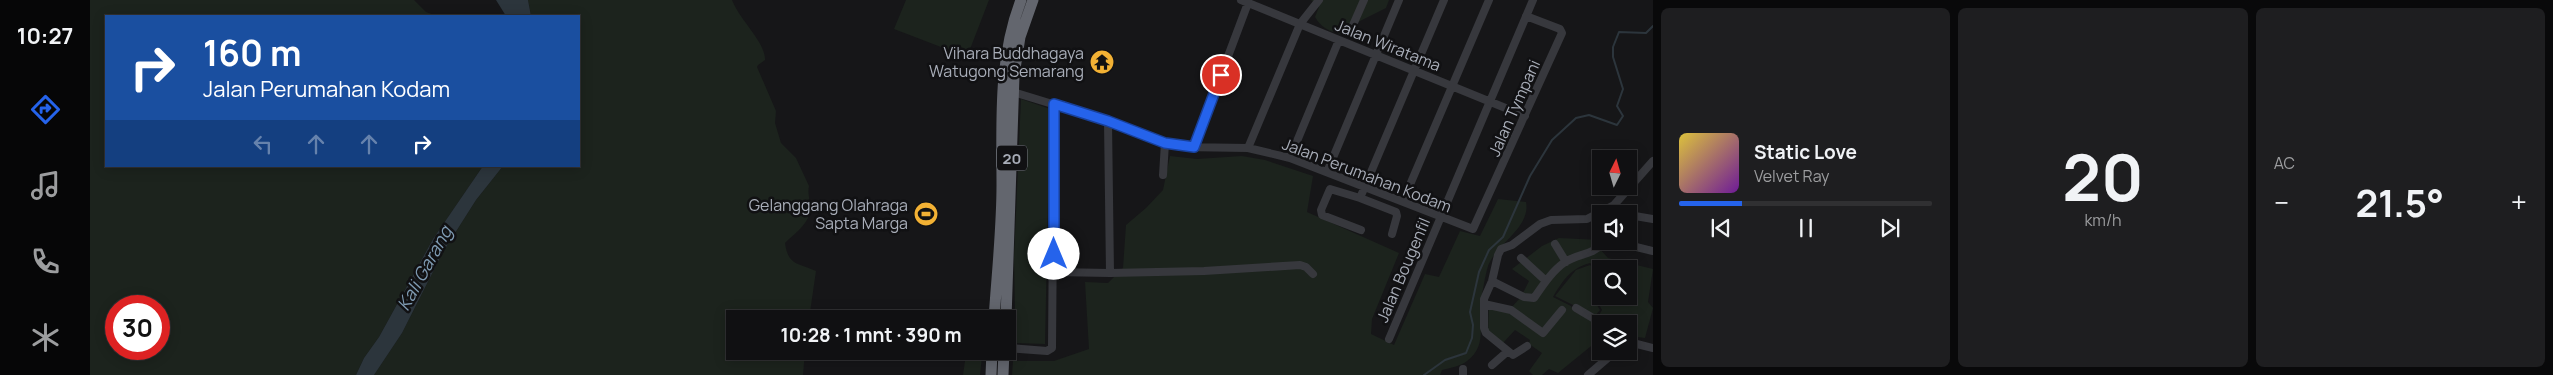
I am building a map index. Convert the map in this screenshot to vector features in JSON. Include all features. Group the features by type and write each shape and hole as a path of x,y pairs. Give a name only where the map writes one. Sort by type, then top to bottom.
{"highway":[{"name":"20","path":"1006,310 1004,74 1010,34 1021,0"},
{"name":"20","path":"995,310 1016,57 1025,20 1033,0"},
{"path":"990,375 991,360"},
{"path":"1003,375 1004,360"}],"street":[{"path":"1248,148 1300,24 1319,0"},
{"path":"1353,25 1364,0"},
{"path":"1327,172 1399,0"},
{"path":"1360,198 1444,0"},
{"path":"1403,201 1489,0"},
{"name":"Jalan Bougenfil","path":"1389,339 1533,0"},
{"path":"1194,147 1249,2"},
{"name":"Jalan Wiratama","path":"1249,2 1526,116"},
{"name":"Jalan Tympani","path":"1470,229 1476,227 1562,33 1560,29 1526,16"},
{"path":"1290,158 1339,40"},
{"name":"Jalan Perumahan Kodam","path":"1013,92 1108,121 1165,143 1194,147 1248,148 1290,158 1470,229"},
{"path":"1016,349 1048,351 1052,348 1054,104"},
{"path":"1108,121 1110,273"},
{"path":"1163,175 1165,143"},
{"path":"1614,205 1653,161"},
{"path":"1361,230 1322,215 1320,210 1330,189 1396,212 1397,216 1392,234"},
{"path":"1527,346 1515,355 1486,333 1484,328 1484,304 1501,249 1512,245 1540,224 1551,220 1587,219 1592,216"},
{"path":"1637,216 1653,219"},
{"path":"1555,244 1566,262"},
{"path":"1637,247 1653,251"},
{"path":"1492,281 1531,299 1566,262 1598,250"},
{"path":"1522,258 1546,281"},
{"path":"1054,272 1187,272 1300,265 1306,267 1313,274"},
{"path":"1484,304 1511,310 1543,333 1562,310"},
{"path":"1576,308 1592,317"},
{"path":"1637,344 1653,348"},
{"path":"1492,365 1508,351"},
{"path":"1588,375 1606,360"}],"shaded area":[{"path":"90,0 414,0 426,12 434,15 105,15 105,167 482,167 433,239 379,337 364,358 356,375 90,375"},
{"path":"528,0 732,0 757,39 764,53 765,60 757,67 776,111 775,123 781,143 796,158 809,186 809,215 807,220 785,243 786,250 795,263 816,271 810,310 726,310 726,360 804,360 803,375 374,375 402,333 443,252 476,200 502,167 580,167 580,15 531,15"},
{"path":"906,0 989,0 967,57 894,29"},
{"path":"1311,0 1389,0 1386,8 1358,22 1350,36 1335,33 1321,25 1315,17 1319,7"},
{"path":"1021,99 1050,109 1045,344 1016,343 1014,258"},
{"path":"1170,156 1197,159 1242,156 1265,160 1313,176 1307,212 1399,253 1372,319 1371,334 1394,345 1425,274 1439,277 1460,231 1480,236 1498,199 1526,202 1523,220 1498,250 1488,266 1480,308 1480,340 1474,355 1462,364 1442,370 1440,375 1012,375 1013,361 1054,361 1089,349 1085,282 1108,283 1123,268 1126,225 1163,190"},
{"path":"1559,238 1592,240 1592,250 1601,250 1608,258 1616,260 1592,260 1592,264 1590,263 1583,265 1564,280 1553,297 1571,306 1575,312 1592,320 1592,345 1558,373 1549,369 1542,375 1533,375 1529,371 1542,353 1529,344 1530,340 1515,330 1503,343 1488,331 1489,304 1510,309 1521,297 1529,281 1512,269 1542,246"},
{"path":"1590,265 1592,267 1592,305 1597,305 1600,310 1596,315 1555,296 1576,270"},
{"path":"1637,265 1653,269 1648,302 1653,308 1645,338 1637,337 1637,315 1599,315 1602,310 1599,305 1637,305"},
{"path":"965,360 982,360 980,375 963,375"}],"water":[{"path":"496,0 528,0 531,15 505,15"},
{"name":"Kali Garang","path":"482,167 502,167 476,200 443,252 402,333 374,375 356,375 364,358 379,337 433,239"}],"waterway":[{"path":"1424,375 1445,360 1466,353 1472,338 1473,325 1470,312 1479,272 1489,250 1503,237 1530,176 1552,140 1576,118 1589,115 1617,125 1623,116 1617,106 1623,89 1613,57 1613,47 1619,32 1646,33 1653,26"}],"place":[{"name":"Vihara Buddhagaya Watugong Semarang","path":"1102,62"},
{"name":"Gelanggang Olahraga Sapta Marga","path":"926,214"}],"route":[{"path":"1054,254 1054,104 1108,121 1165,143 1181,147 1194,147 1221,75"}]}
